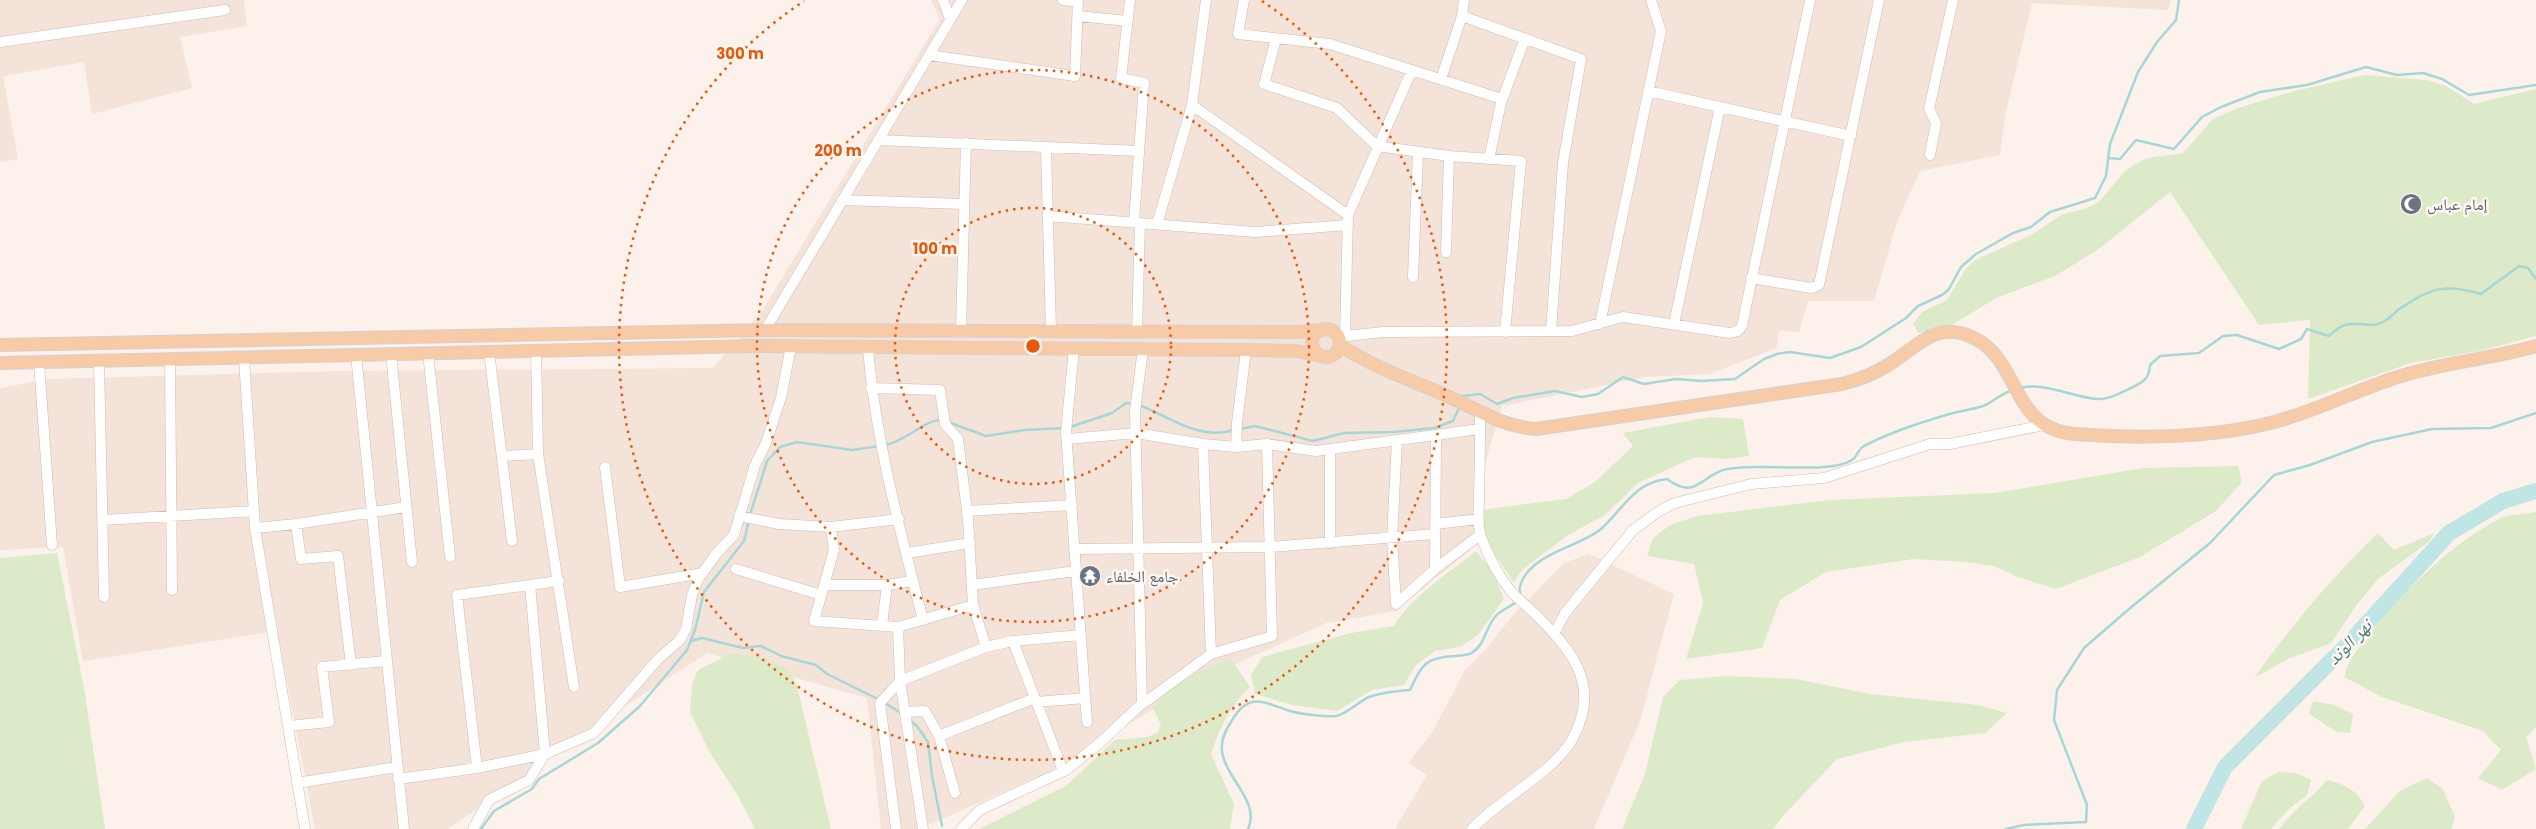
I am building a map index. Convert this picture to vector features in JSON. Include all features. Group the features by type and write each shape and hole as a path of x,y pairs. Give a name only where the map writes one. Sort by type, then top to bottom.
{"main road":[{"path":"0,345 765,330 1136,332 1296,332 1323,330 1332,331 1368,362 1509,425 1545,429 1842,384 1868,376 1884,368 1927,337 1948,333 1964,335 1986,346 1998,361 2034,418 2048,428 2074,434 2145,435 2231,432 2276,421 2402,376 2536,346"},
{"path":"895,347 899,337 896,330"},
{"path":"916,347 914,336 917,330"},
{"path":"1323,330 1316,334 1312,342 1314,350 1324,357"},
{"path":"495,351 507,342 501,334"},
{"path":"528,334 523,343 532,350"},
{"path":"1324,357 1336,353 1341,339"},
{"path":"90,343 95,361"},
{"path":"0,363 532,350 791,346 1296,351 1324,357 1368,362"}],"street":[{"path":"943,0 950,18"},
{"path":"765,330 962,0"},
{"path":"929,55 1076,76 1078,1 1063,0"},
{"path":"1130,0 1121,78 1144,83 1139,151 1136,332"},
{"path":"1157,224 1192,105 1206,0"},
{"path":"1244,0 1238,34 1330,44 1502,99"},
{"path":"1441,79 1462,16 1464,0"},
{"path":"1600,324 1661,31 1651,0"},
{"path":"1412,70 1384,137 1377,146 1348,220 1341,339 1383,332 1572,331 1623,317 1730,333 1738,331 1742,326 1810,0"},
{"path":"1751,278 1811,288 1819,285 1879,0"},
{"path":"1930,155 1936,123 1929,109 1954,0"},
{"path":"0,42 225,10"},
{"path":"1078,16 1127,21"},
{"path":"1462,16 1581,59 1563,163 1551,331"},
{"path":"1489,159 1502,99 1525,38"},
{"path":"1276,39 1264,84 1338,108 1377,146 1449,156 1521,161 1505,332"},
{"path":"1648,92 1851,136"},
{"path":"1192,105 1348,220"},
{"path":"1674,324 1720,107"},
{"path":"878,140 1139,151"},
{"path":"961,330 966,143"},
{"path":"1046,148 1051,331"},
{"path":"1413,277 1418,152"},
{"path":"1446,252 1449,156"},
{"path":"842,200 964,204"},
{"path":"1048,216 1255,232 1348,220"},
{"path":"398,779 476,768 544,754 594,732 658,659 679,641 686,629 692,595 703,573 717,553 734,535 755,465 766,443 782,398 791,346"},
{"path":"868,346 871,388 881,446 923,620"},
{"path":"1074,348 1066,431 1087,722"},
{"path":"1142,704 1135,400 1143,349"},
{"path":"532,350 538,454 574,687"},
{"path":"1236,447 1246,350"},
{"path":"495,351 512,541"},
{"path":"428,353 450,557"},
{"path":"391,354 412,562"},
{"path":"356,355 370,512 404,829"},
{"path":"244,358 255,528 305,829"},
{"path":"170,360 172,590"},
{"path":"95,361 103,520 104,597"},
{"path":"40,362 52,546"},
{"path":"871,388 940,390 944,419 958,439 970,543 973,606 986,647"},
{"path":"1472,829 1485,815 1526,784 1565,750 1584,713 1586,697 1580,670 1554,634 1510,591 1480,535 1480,429 1476,410"},
{"path":"1554,634 1565,613 1633,530 1659,511 1676,503 1751,484 1824,478 1930,444 1950,444 2044,425"},
{"path":"1066,431 1136,433 1203,444 1236,447 1267,444 1316,451 1480,429"},
{"path":"1436,435 1436,569"},
{"path":"1397,440 1392,539 1396,604 1436,569 1480,535"},
{"path":"1203,444 1212,654"},
{"path":"961,829 980,810 1063,771 1101,742 1142,704 1212,654 1272,636 1267,444"},
{"path":"1330,449 1330,543"},
{"path":"503,456 538,454"},
{"path":"605,467 620,587 703,573"},
{"path":"967,511 1072,505"},
{"path":"255,528 296,524 406,506"},
{"path":"103,520 254,511"},
{"path":"741,516 779,524 831,528 899,519"},
{"path":"1074,549 1270,548 1392,539 1479,519"},
{"path":"296,524 301,559 338,556 351,665"},
{"path":"831,528 834,550 814,621 898,627 973,606"},
{"path":"906,553 970,543"},
{"path":"736,569 823,590 913,581"},
{"path":"972,586 1076,571"},
{"path":"476,768 457,595 559,581"},
{"path":"473,829 489,800 529,780 544,754 530,585"},
{"path":"882,625 887,585"},
{"path":"898,627 900,681 923,829"},
{"path":"896,829 880,703 887,694 900,681 986,647 1013,641 1080,635"},
{"path":"1013,641 1063,771"},
{"path":"288,726 329,722 322,667 386,661"},
{"path":"939,736 1035,700 1085,698"},
{"path":"905,712 925,711 939,736 955,793"},
{"path":"297,783 397,767"}],"shaded area":[{"path":"0,0 244,0 247,26 180,37 192,88 92,114 84,62 3,76 18,159 0,162"},
{"path":"931,0 2171,0 2168,10 2032,3 2005,116 2000,155 1920,171 1897,222 1874,301 1808,301 1799,332 1779,331 1777,348 1709,374 1645,377 1502,406 1482,473 1485,533 1471,549 1396,611 1326,623 1199,681 1052,771 919,829 881,829 867,698 707,653 613,714 448,829 315,829 277,631 83,661 63,547 0,550 0,388 49,379 337,371 713,368 760,314 940,19"},
{"path":"1589,554 1674,594 1640,721 1594,829 1395,829 1427,775 1408,763 1432,733 1465,670 1488,647 1513,615 1564,563"}],"green space":[{"path":"2364,75 2426,80 2446,86 2474,104 2536,89 2536,336 2479,351 2411,363 2308,399 2310,320 2259,325 2170,192 2100,248 2057,275 1996,298 1952,325 1918,333 1913,324 1922,312 1947,300 1965,270 1975,260 2031,235 2063,214 2084,209 2099,202 2124,172 2135,164 2148,158 2183,153 2213,119 2238,108 2295,91"},
{"path":"1710,417 1743,419 1749,456 1726,459 1695,457 1638,483 1605,515 1568,535 1523,569 1514,582 1488,540 1484,531 1480,510 1566,499 1595,482 1633,446 1623,433"},
{"path":"2238,466 2242,482 2216,511 2140,557 2056,589 2018,577 1994,566 1966,562 1913,559 1826,572 1780,600 1762,648 1686,659 1703,603 1694,564 1647,556 1653,538 1670,525 1697,516 1830,500 1995,493 2143,468"},
{"path":"2536,512 2536,727 2526,737 2536,769 2502,790 2478,778 2501,750 2483,731 2382,697 2344,677 2352,657 2374,629 2416,582 2447,554 2480,530 2503,517"},
{"path":"2378,533 2394,550 2434,533 2429,542 2379,578 2356,606 2331,643 2288,659 2254,678 2313,603 2344,567"},
{"path":"1476,551 1494,573 1504,599 1478,635 1460,647 1435,651 1416,665 1404,685 1372,690 1337,711 1292,705 1255,694 1251,675 1262,657 1351,633 1394,626 1410,605 1443,576"},
{"path":"57,553 84,688 105,829 0,829 0,558"},
{"path":"731,654 759,656 790,671 797,686 831,829 755,829 738,796 709,751 690,712 692,684 698,670"},
{"path":"1231,659 1250,687 1237,701 1226,718 1211,754 1234,804 1230,829 979,829 1067,785 1115,740 1148,737 1158,732 1161,725 1152,707 1159,699 1188,678"},
{"path":"1727,676 1796,679 1870,694 1978,705 2007,713 1985,733 1904,742 1837,759 1781,818 1773,829 1622,829 1645,774 1663,697 1680,680"},
{"path":"2313,701 2334,705 2353,714 2350,733 2337,732 2309,714"},
{"path":"2279,772 2296,773 2311,780 2307,795 2289,809 2271,829 2241,829 2262,781"},
{"path":"2427,778 2443,789 2455,817 2451,829 2365,829 2400,791"},
{"path":"2327,780 2354,792 2365,806 2348,829 2279,829 2290,816"}],"waterway":[{"path":"1463,399 1464,396 1480,394 1497,404 1513,398 1555,391 1582,397 1598,394 1623,377 1644,384 1676,379 1701,381 1735,379 1764,359 1777,354 1790,352 1830,358 1861,347 1906,318 1918,306 1942,295 1949,289 1961,267 1976,254 2013,233 2031,227 2050,212 2095,198 2106,176 2110,144 2138,72 2157,42 2176,20 2179,0"},
{"path":"2108,158 2120,159 2136,140 2174,149 2202,117 2221,107 2260,92 2307,85 2366,67 2397,75 2423,73 2442,79 2469,95 2536,85"},
{"path":"2020,388 2049,388 2088,398 2106,398 2143,381 2149,373 2150,365 2160,356 2199,353 2223,336 2237,335 2279,349 2301,339 2307,329 2329,336 2345,325 2370,325 2383,322 2398,310 2429,292 2447,288 2481,294 2519,266 2528,268 2536,279"},
{"path":"1520,597 1520,586 1525,575 1534,566 1544,558 1591,536 1601,529 1630,498 1646,485 1667,479 1685,488 1692,487 1718,472 1740,467 1810,468 1841,464 1854,459 1860,449 1883,437 1936,418 1983,406 2013,390"},
{"path":"1070,427 1112,413 1126,403 1133,404"},
{"path":"1139,405 1197,430 1221,433 1234,430"},
{"path":"1240,429 1255,426 1313,441 1344,433 1394,432 1434,428 1453,421 1460,406"},
{"path":"2006,829 2024,825 2086,822 2087,805 2054,720 2057,690 2084,648 2210,543 2274,475 2310,465 2372,442 2432,429 2491,428 2536,413"},
{"path":"885,445 900,440 927,424 940,420"},
{"path":"948,422 986,436 1025,430 1064,428"},
{"path":"750,515 767,461 780,447 797,442 852,450 880,446"},
{"name":"نهر الوند","path":"2194,829 2225,767 2351,641 2449,533 2503,501 2536,491"},
{"path":"481,829 494,811 532,789 539,779 598,743 640,706 687,650 695,630 704,592 744,541 749,520"},
{"path":"1248,829 1251,818 1249,808 1245,797 1227,766 1223,756 1222,745 1226,730 1240,709 1247,704 1260,702 1300,713 1336,716 1369,697 1394,691 1410,690 1421,669 1426,664 1437,658 1467,655 1477,649 1495,617 1517,601"},
{"path":"691,641 702,638 743,648 761,646 781,656 816,665 827,674 880,700"},
{"path":"885,703 901,713"},
{"path":"909,720 917,726 928,742 932,776 942,826"}],"place":[{"name":"إمام عباس","path":"2411,204"},
{"name":"جامع الخلفاء","path":"1090,576"}]}
